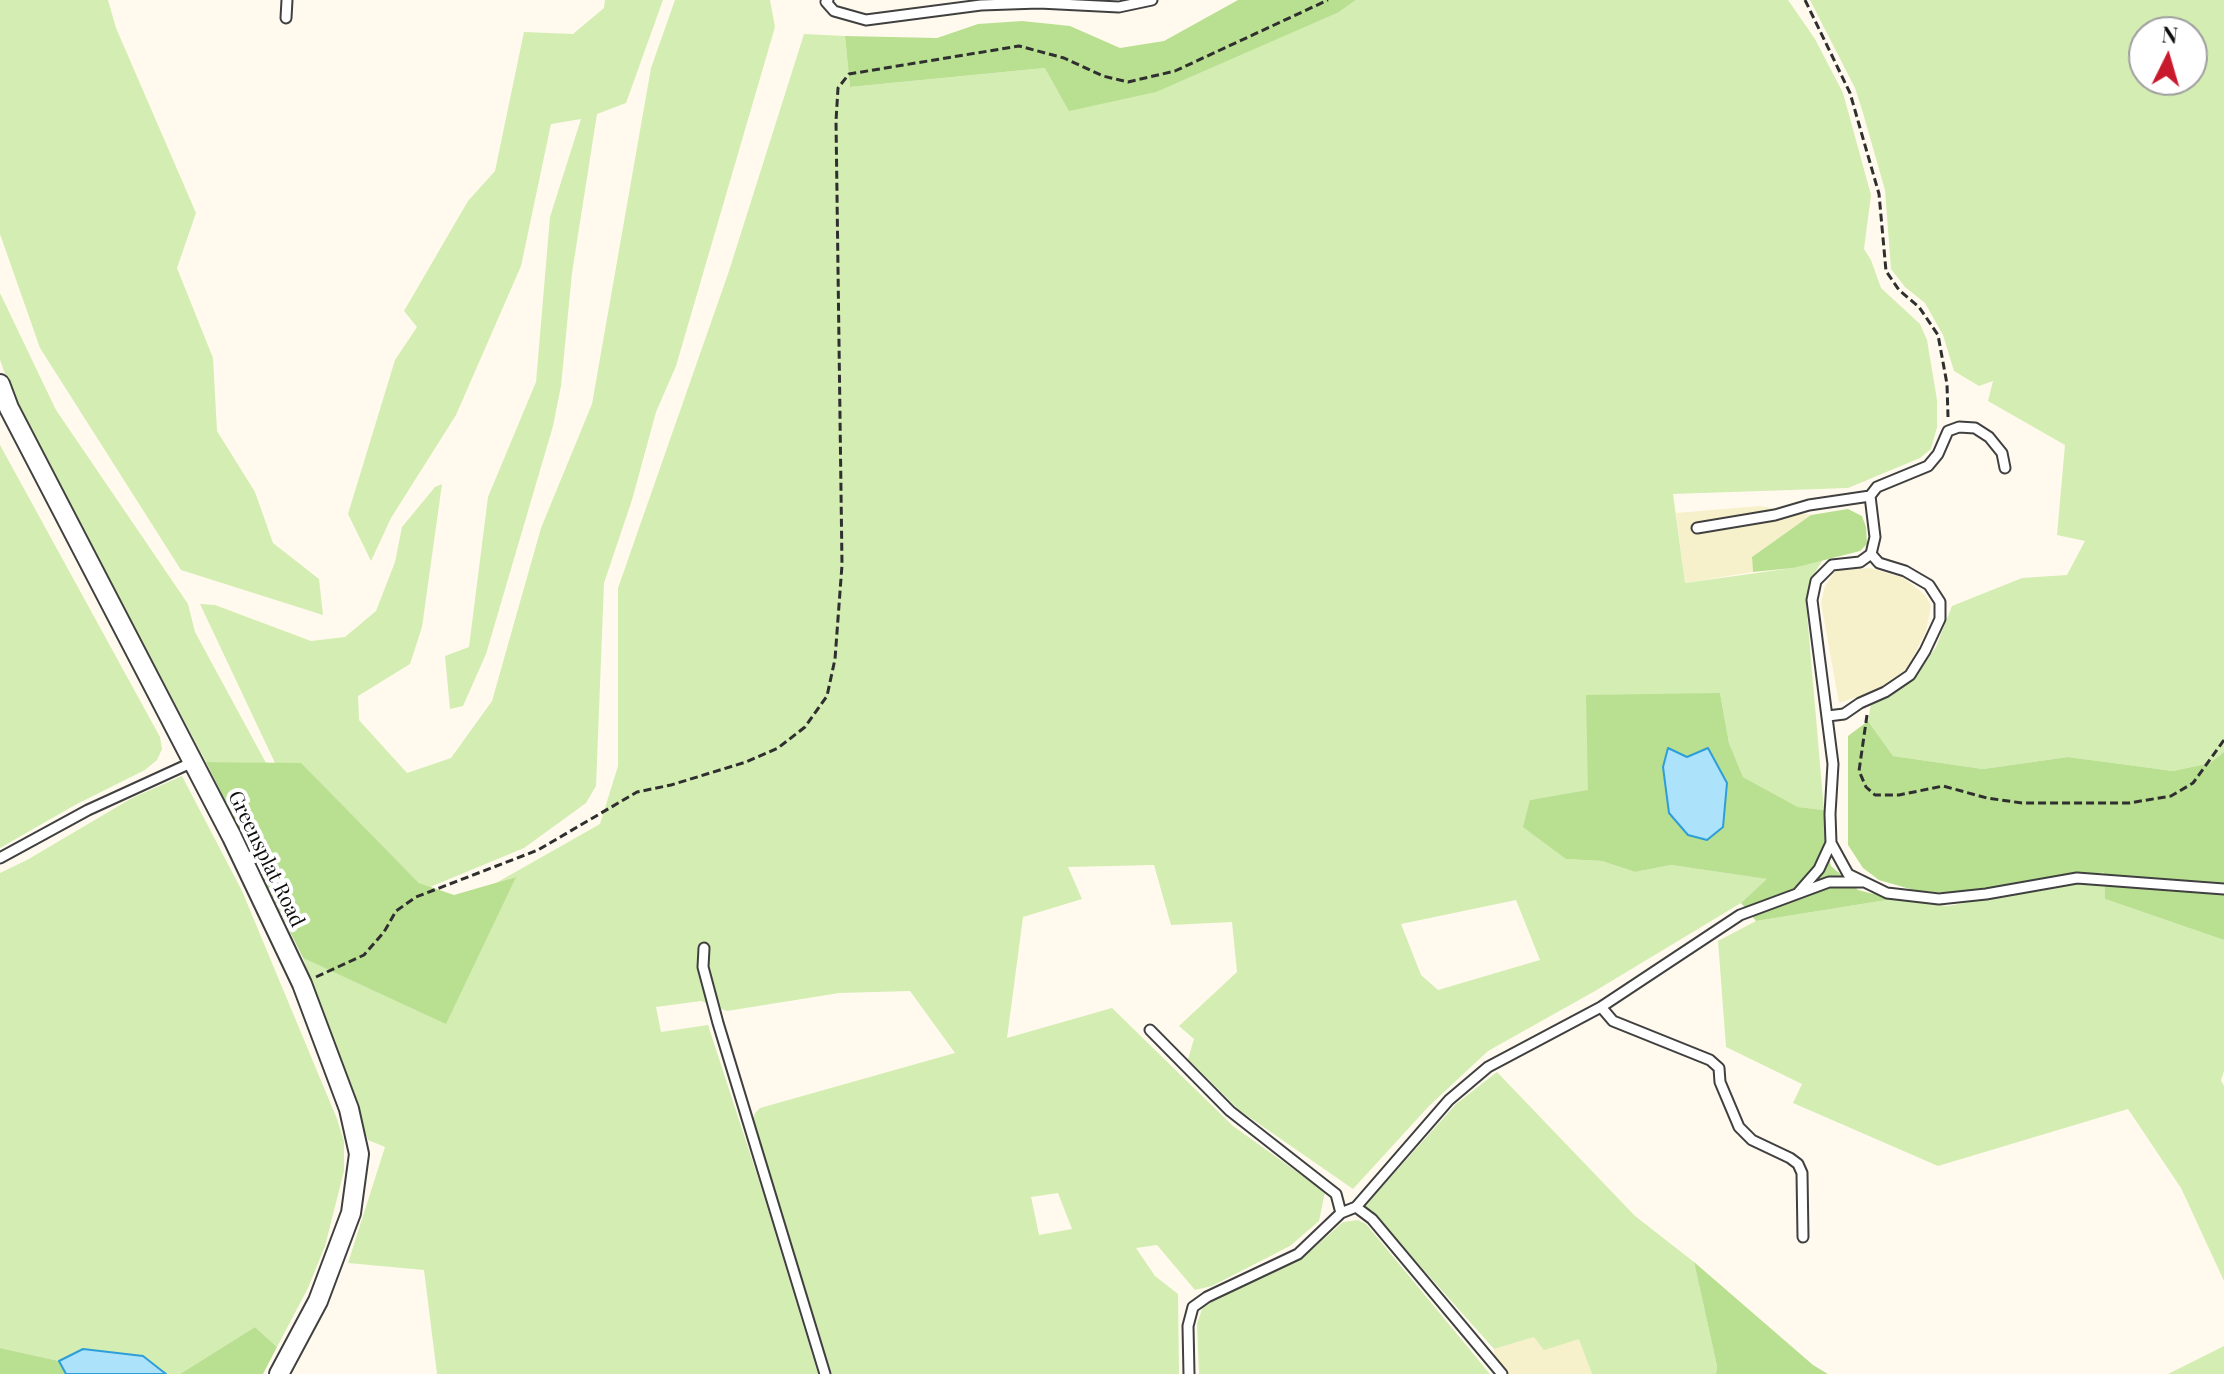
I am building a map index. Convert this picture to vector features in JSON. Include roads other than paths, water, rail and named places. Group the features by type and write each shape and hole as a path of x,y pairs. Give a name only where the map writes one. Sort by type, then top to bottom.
{"street":[{"name":"Greensplat Road","path":"0,384 9,408 232,837 302,984 349,1109 359,1154 351,1213 318,1301 279,1374"}],"lane":[{"path":"286,18 287,0"},
{"path":"828,0 826,2 834,11 866,20 981,5 1039,3 1119,7 1152,0"},
{"path":"1697,528 1870,496 1877,487 1928,466 1938,454 1948,431 1959,427 1975,428 1989,437 2002,453 2005,468"},
{"path":"1798,894 1819,869 1831,843 1833,764 1812,600 1816,581 1832,565 1860,562 1871,554 1875,537 1870,496"},
{"path":"1828,716 1844,714 1910,675 1940,619 1940,602 1929,585 1905,571 1879,563 1871,554"},
{"path":"0,858 88,810 193,762"},
{"path":"1831,843 1848,874 1887,893 1939,899 2077,878 2224,889"},
{"path":"1189,1374 1188,1326 1193,1307 1207,1297 1298,1254 1341,1213 1356,1207 1449,1100 1488,1067 1601,1007 1740,915 1829,882 1863,882"},
{"path":"704,948 703,967 718,1023 825,1374"},
{"path":"1601,1007 1613,1021 1710,1060 1719,1068 1720,1082 1739,1127 1752,1140 1798,1164 1802,1173 1803,1237"},
{"path":"1150,1030 1230,1111 1336,1194 1341,1213"},
{"path":"1356,1207 1372,1219 1502,1374"}],"water":[{"path":"1668,748 1687,757 1708,748 1727,783 1723,827 1707,840 1688,835 1669,813 1663,767"},
{"path":"83,1349 143,1356 166,1374 66,1374 59,1361"}]}
